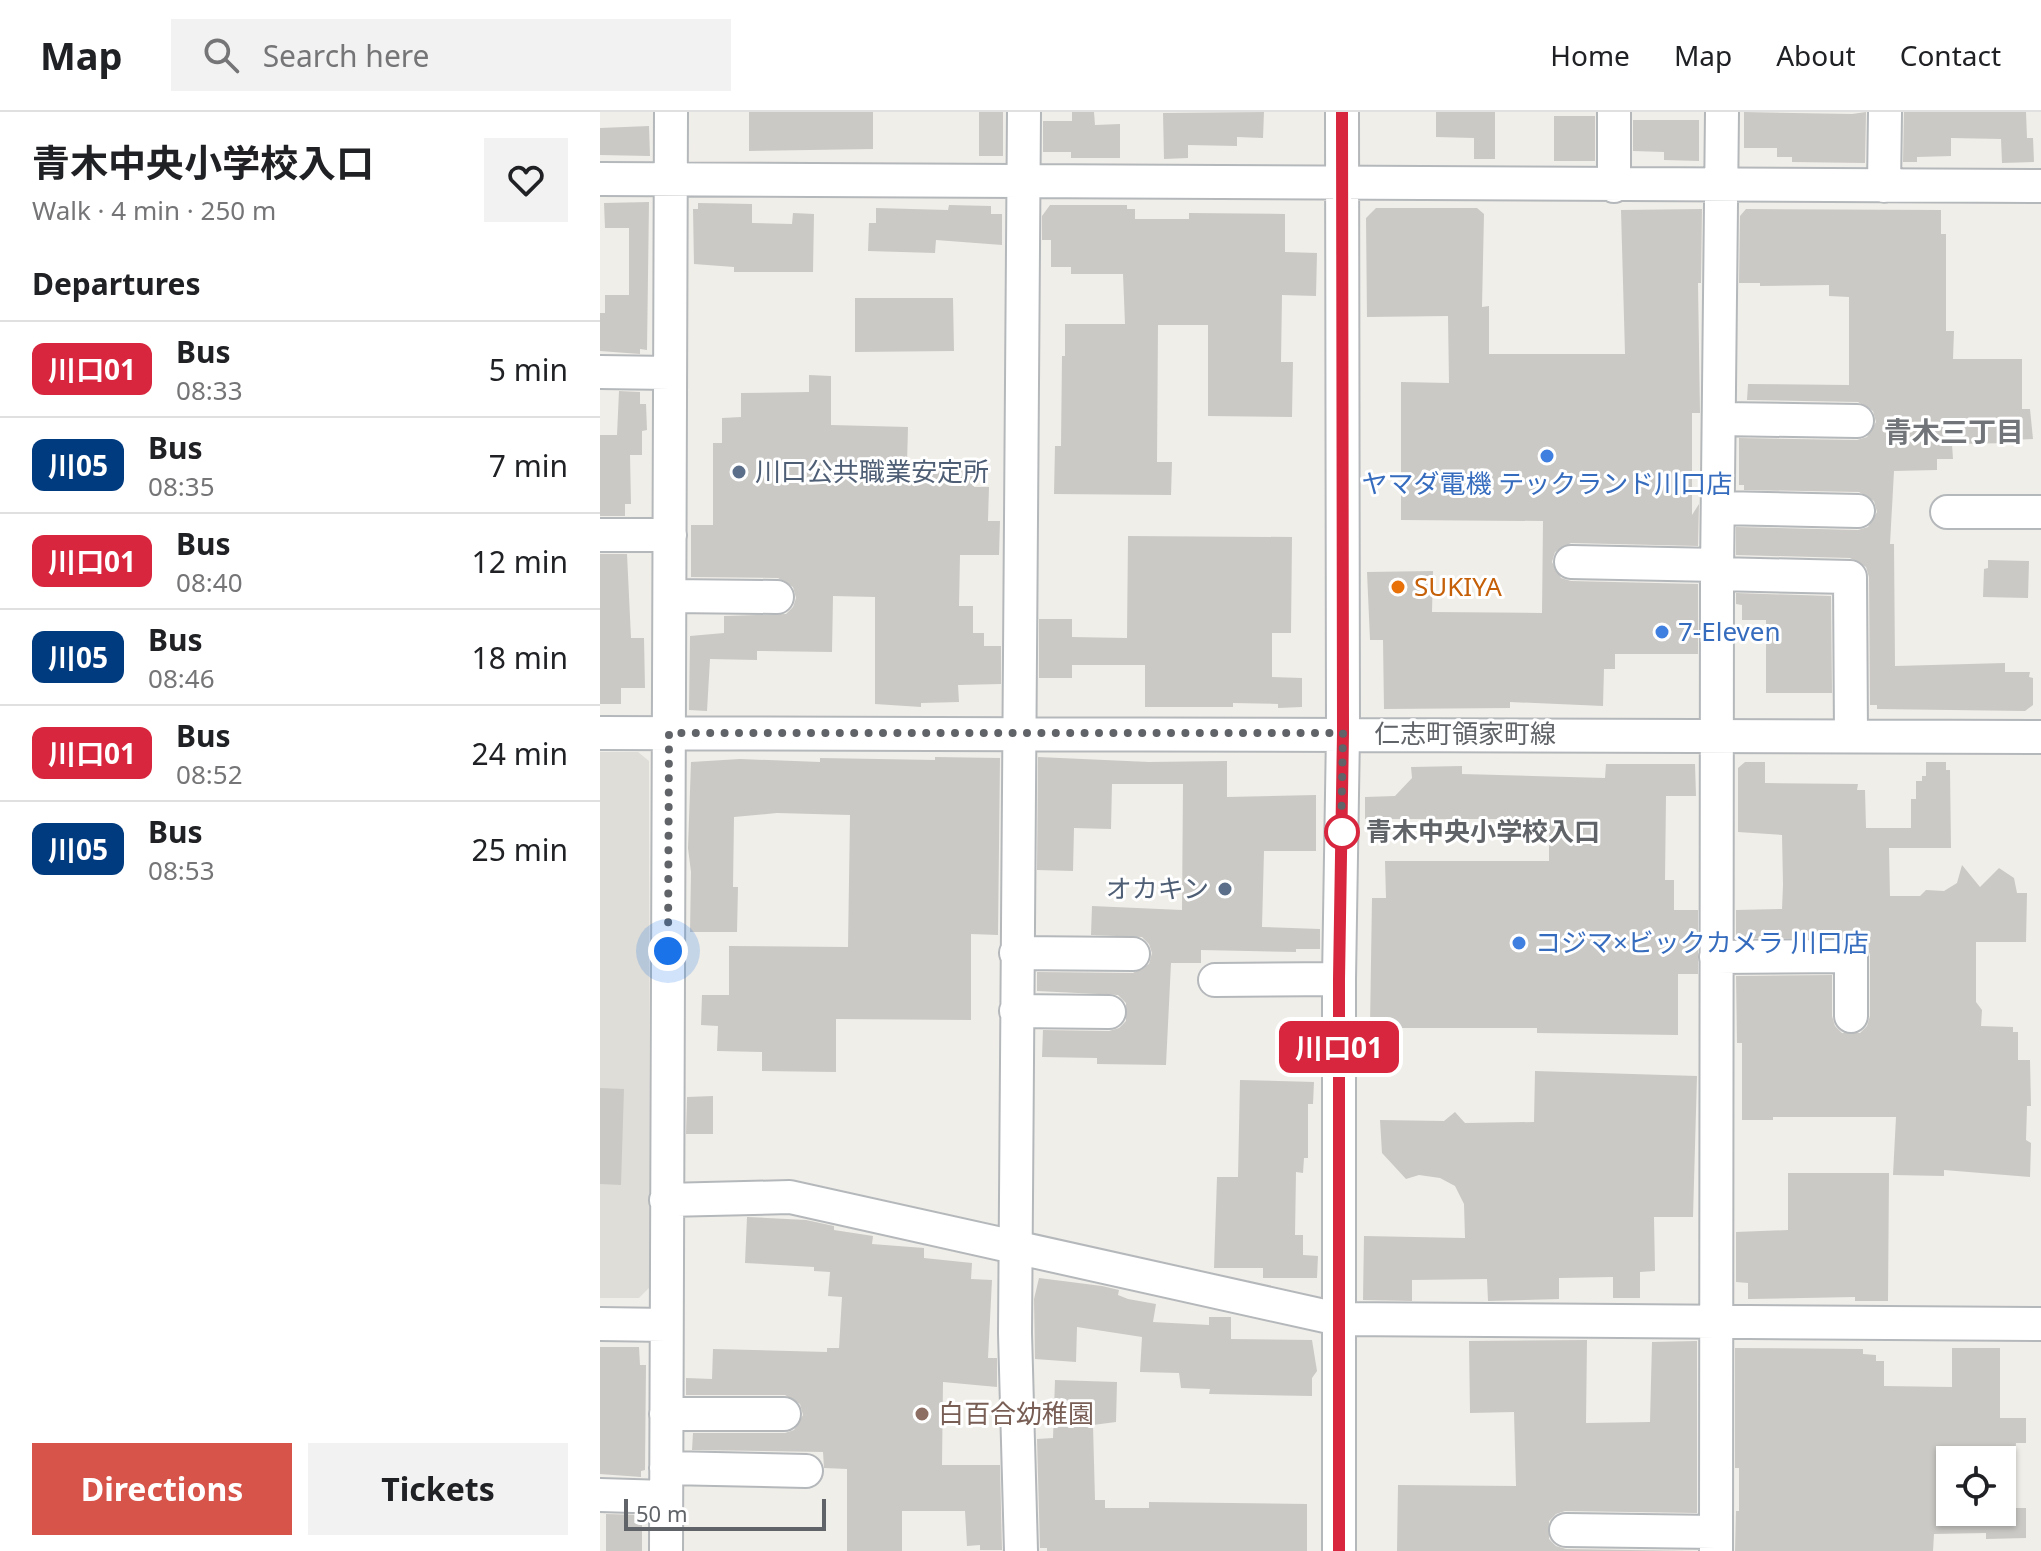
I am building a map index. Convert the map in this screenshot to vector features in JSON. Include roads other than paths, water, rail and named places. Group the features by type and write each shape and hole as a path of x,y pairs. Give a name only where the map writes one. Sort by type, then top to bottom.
{"street":[{"path":"666,1551 671,112"},
{"path":"1021,1551 1015,1245 1024,112"},
{"path":"1339,1551 1342,112"},
{"path":"1566,1530 1716,1541 1717,570 1722,112"},
{"path":"1884,186 1885,112"},
{"path":"1614,113 1614,186"},
{"path":"600,179 2041,186"},
{"path":"600,372 670,373"},
{"path":"1720,419 1857,421"},
{"path":"1718,508 1858,511"},
{"path":"1947,512 2041,512"},
{"path":"600,535 670,535"},
{"path":"1571,562 1850,577 1851,736"},
{"path":"670,596 777,597"},
{"name":"仁志町領家町線","path":"600,733 2041,737"},
{"path":"1016,953 1133,954"},
{"path":"1716,957 1851,956 1851,1016"},
{"path":"1215,980 1339,979"},
{"path":"1016,1011 1109,1012"},
{"path":"666,1200 790,1197 1338,1319 2041,1324"},
{"path":"600,1324 666,1325"},
{"path":"666,1414 784,1414"},
{"path":"600,1495 666,1482 806,1471"}],"place":[{"name":"ヤマダ電機 テックランド川口店","path":"1547,456"},
{"name":"川口公共職業安定所","path":"739,472"},
{"name":"SUKIYA","path":"1398,587"},
{"name":"7-Eleven","path":"1662,632"},
{"name":"青木中央小学校入口","path":"1342,832"},
{"name":"オカキン","path":"1225,889"},
{"name":"コジマ×ビックカメラ 川口店","path":"1519,943"},
{"name":"白百合幼稚園","path":"922,1414"}],"district":[{"name":"青木三丁目","path":"1954,432"}]}
